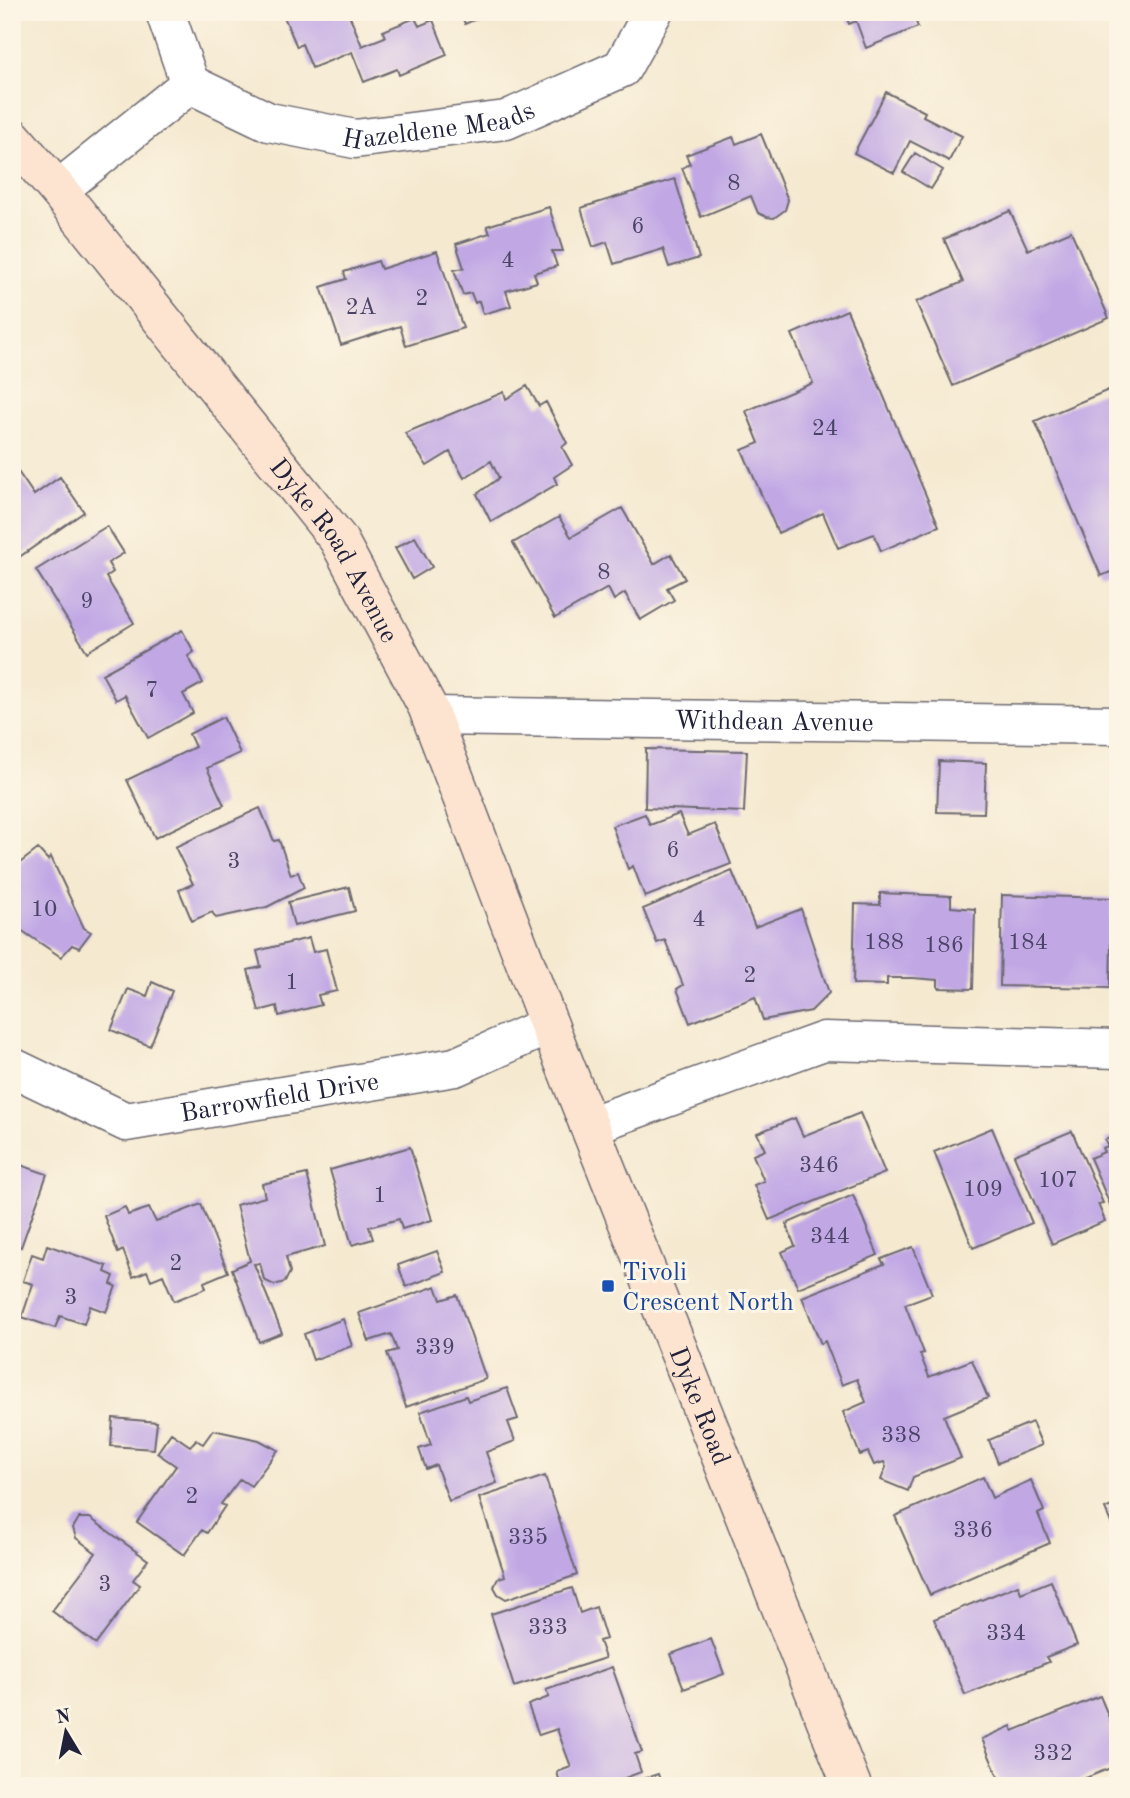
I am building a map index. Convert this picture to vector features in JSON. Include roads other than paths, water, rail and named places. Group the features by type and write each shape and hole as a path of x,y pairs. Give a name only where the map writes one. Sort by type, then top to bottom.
{"street":[{"path":"58,190 190,85 164,12"},
{"name":"Hazeldene Meads","path":"190,85 269,122 355,139 506,120 622,68 653,12"},
{"name":"Dyke Road Avenue","path":"12,137 58,190 338,539 432,716 548,1025"},
{"name":"Withdean Avenue","path":"432,716 1118,725"},
{"name":"Barrowfield Drive","path":"12,1067 126,1122 455,1067 548,1025"},
{"name":"Dyke Road","path":"548,1025 852,1786"},
{"path":"589,1126 824,1041 1118,1049"}],"place":[{"name":"Tivoli Crescent North","path":"608,1286"}]}
